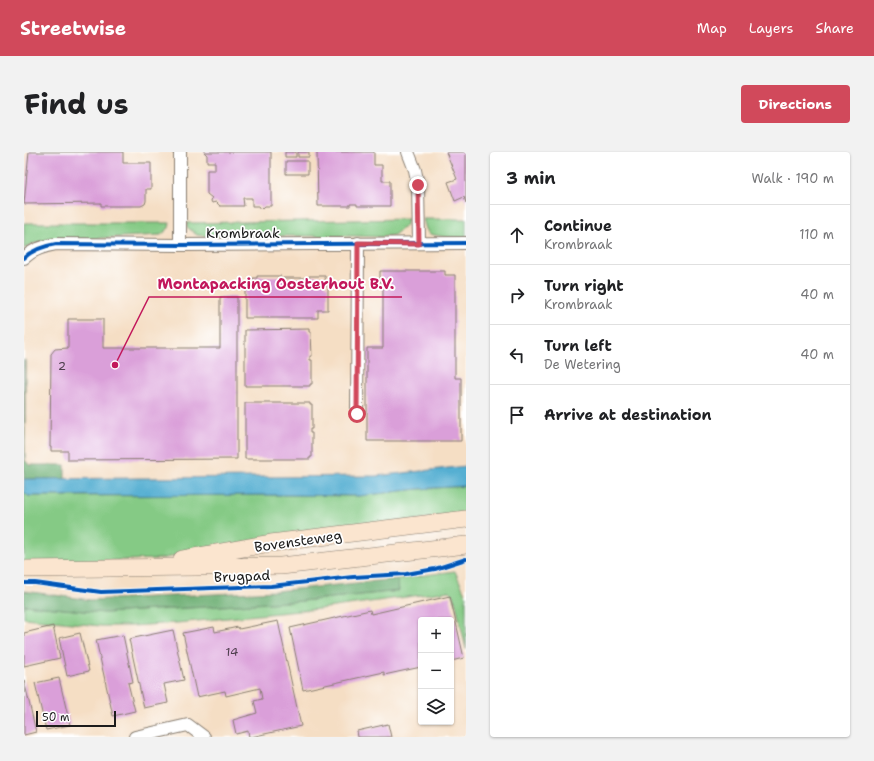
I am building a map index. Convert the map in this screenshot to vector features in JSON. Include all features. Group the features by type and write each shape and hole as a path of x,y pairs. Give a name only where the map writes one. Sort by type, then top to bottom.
{"main road":[{"name":"Bovensteweg","path":"130,568 271,543 466,519"},
{"name":"Bovensteweg","path":"24,569 281,566 466,544"}],"street":[{"path":"180,152 180,244"},
{"path":"408,152 415,170 418,185 419,244"},
{"path":"357,414 358,243"},
{"name":"Krombraak","path":"24,258 30,252 43,246 56,244 466,243"},
{"path":"135,737 188,725 204,737"}],"green space":[{"path":"409,219 405,226 394,235 382,237 205,236 197,235 187,227 187,223"},
{"path":"423,219 466,219 466,238 445,237 429,234"},
{"path":"24,223 170,223 169,228 161,235 44,241 32,244 24,249"},
{"path":"24,360 25,460 29,465 65,465 65,479 24,479"},
{"path":"466,486 466,513 216,548 160,559 24,563 24,492 28,496 359,496 418,489"},
{"path":"455,571 466,596 466,649 454,596 450,591 319,609 132,626 101,626 24,618 24,605 105,613 302,601 399,591 397,579"},
{"path":"397,579 399,591 302,601 105,613 24,605 24,591 91,600 276,591"}],"water":[{"path":"466,466 466,486 418,489 359,496 28,496 24,492 24,479 376,476"}],"building":[{"path":"29,152 123,152 123,163 151,163 151,189 146,189 146,201 145,204 141,206 101,206 101,203 24,204"},
{"path":"204,152 271,152 271,206 265,206 261,209 259,206 252,206 252,198 243,198 244,206 220,206 216,202 212,203 212,198 207,194 207,170 215,170 215,162 207,162 207,155"},
{"path":"285,152 296,152 296,157 285,157"},
{"path":"298,152 309,152 309,157 298,157"},
{"path":"317,152 374,152 374,165 382,165 382,181 390,181 390,206 357,206 357,204 350,204 350,206 318,206"},
{"path":"446,152 466,152 466,203 464,197 455,201 448,182 457,179"},
{"path":"286,161 308,161 308,174 286,174"},
{"path":"380,271 445,271 445,275 455,275 455,378 461,378 461,441 367,441 367,348 383,348 383,282 380,282"},
{"path":"257,276 309,278 309,276 325,276 326,286 328,286 328,310 318,310 318,318 245,318 245,286 253,286 253,278 257,278"},
{"path":"220,297 237,297 237,459 68,460 68,451 51,451 51,354 55,349 68,348 68,319 103,319 103,348 220,348"},
{"path":"309,329 309,332 311,332 312,356 310,356 310,360 312,360 312,384 310,384 310,386 245,386 245,330"},
{"path":"245,403 310,403 310,405 312,405 312,429 310,429 310,433 312,433 312,457 310,457 310,459 245,459"},
{"path":"450,596 464,658 454,660 454,617 418,617 418,668 384,675 384,672 303,690 290,628 370,610 371,614"},
{"path":"278,621 301,726 251,737 249,737 248,731 236,734 233,720 257,713 254,701 262,699 260,688 226,696 225,691 197,697 183,633 214,627 215,632 238,627 239,629"},
{"path":"53,626 60,658 24,666 24,633"},
{"path":"173,630 184,680 164,684 168,703 144,708 129,639"},
{"path":"80,633 89,671 67,676 59,638"},
{"path":"123,635 133,682 128,683 135,711 113,716 96,640"},
{"path":"59,678 70,725 46,730 35,683"},
{"path":"24,680 36,732 24,735"},
{"path":"388,724 391,737 358,737 357,731"}],"cycle path":[{"path":"24,258 39,248 56,244 180,245 466,243"},
{"name":"Brugpad","path":"24,583 35,583 101,592 271,586 353,577 406,574 435,569 466,559"}],"place":[{"name":"Montapacking Oosterhout B.V.","path":"115,365"}],"route":[{"path":"357,414 358,243 419,244 418,185"}]}
